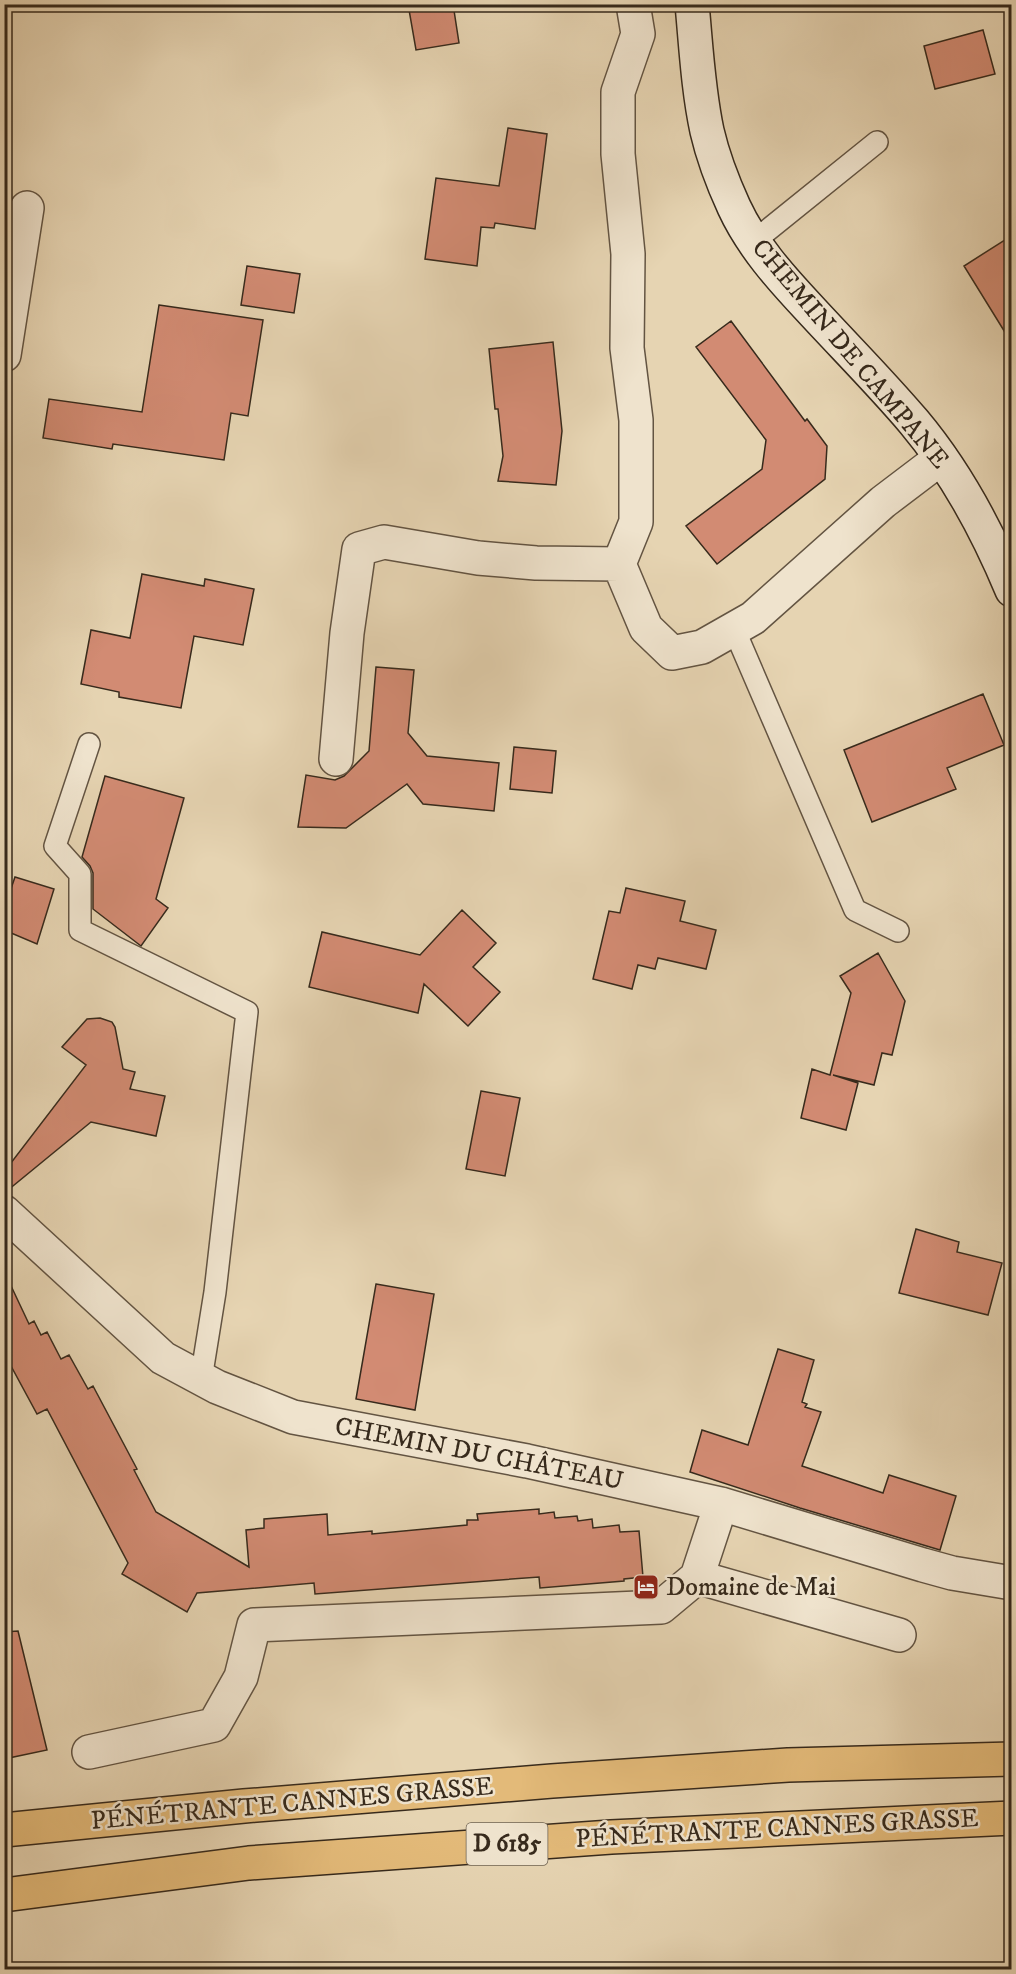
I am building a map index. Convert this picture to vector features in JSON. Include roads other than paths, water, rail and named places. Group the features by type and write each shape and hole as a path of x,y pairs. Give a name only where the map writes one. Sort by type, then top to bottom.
{"highway":[{"name":"PÉNÉTRANTE CANNES GRASSE","path":"4,1830 244,1806 552,1781 788,1765 1011,1759"},
{"name":"PÉNÉTRANTE CANNES GRASSE","path":"4,1895 273,1861 611,1837 1011,1818"}],"street":[{"path":"633,4 638,34 618,92 618,153 628,254 627,348 636,420 636,522 619,564 646,628 672,653 702,647 734,629 753,618 883,502 941,458"},
{"name":"CHEMIN DE CAMPANE","path":"692,4 707,131 719,170 753,242 791,288 915,423 941,458 972,505 995,550 1011,590"},
{"path":"4,355 27,208"},
{"path":"336,759 347,633 359,549 384,542 478,558 536,563 619,564"},
{"name":"CHEMIN DU CHÂTEAU","path":"4,1212 163,1358 217,1388 292,1417 527,1461 721,1503 923,1565 952,1573 1011,1583"},
{"path":"89,1752 214,1725 241,1677 254,1625 661,1607 697,1577 721,1503"},
{"path":"697,1577 899,1635"}],"lane":[{"path":"753,242 877,142"},
{"path":"734,629 855,909 898,931"},
{"path":"89,744 55,846 80,874 80,930 247,1012 214,1292 201,1379"}],"place":[{"name":"Domaine de Mai","path":"646,1587"}]}
